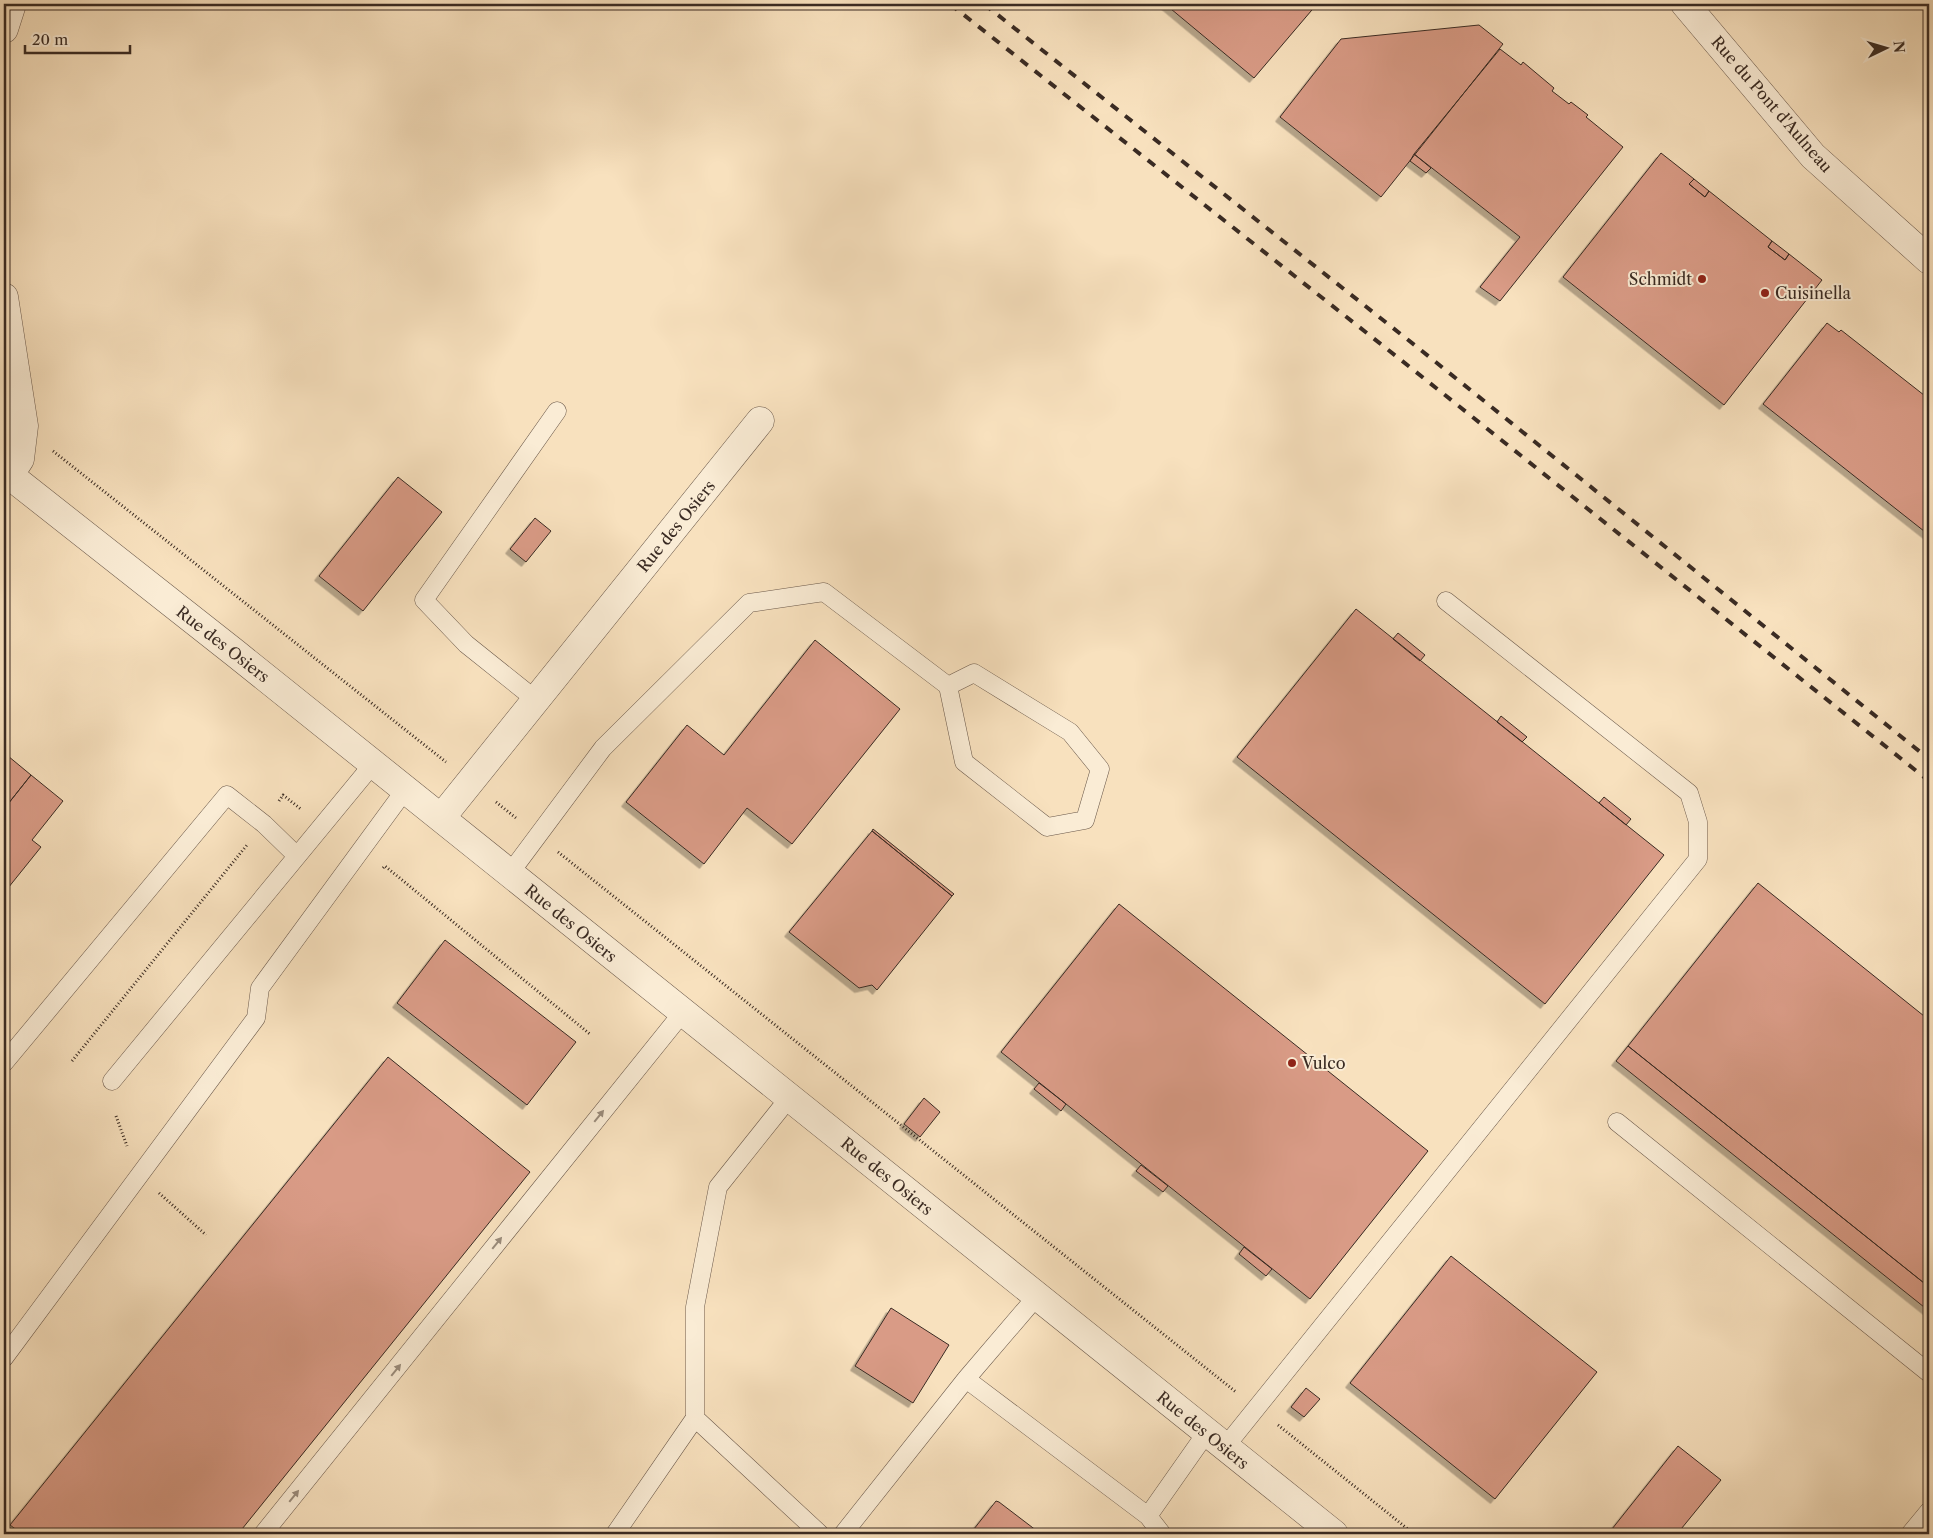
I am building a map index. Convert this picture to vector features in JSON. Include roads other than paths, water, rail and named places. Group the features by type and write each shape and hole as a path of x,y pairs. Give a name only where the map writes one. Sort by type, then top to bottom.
{"street":[{"path":"4,29 12,4"},
{"name":"Rue du Pont d'Aulneau","path":"1685,4 1814,156 1929,260"},
{"path":"4,297 24,426 20,459 7,474"},
{"name":"Rue des Osiers","path":"441,818 760,421"},
{"name":"Rue des Osiers","path":"7,474 510,873 1334,1534"}],"lane":[{"path":"536,700 466,644 424,600 557,412"},
{"path":"510,873 603,748 749,603 824,592 948,686 964,762 1047,827 1085,820 1100,769 1070,732 974,673 948,686"},
{"path":"1148,1516 1216,1440 1255,1407 1698,859 1698,822 1689,794 1446,601"},
{"path":"112,1081 373,764"},
{"path":"4,1358 256,1018 260,988 405,790"},
{"path":"4,1063 227,795 264,824 298,856"},
{"path":"263,1534 683,1012"},
{"path":"615,1534 696,1418 694,1308 718,1187 789,1098"},
{"path":"1617,1122 1929,1373"},
{"path":"843,1534 966,1379 1037,1296"},
{"path":"966,1379 1148,1516 1162,1534"},
{"path":"696,1418 820,1534"},
{"path":"1910,1534 1929,1511"}],"railway":[{"path":"950,4 1401,360 1929,781"},
{"path":"984,4 1417,347 1929,759"}],"place":[{"name":"Schmidt","path":"1702,279"},
{"name":"Cuisinella","path":"1765,293"},
{"name":"Vulco","path":"1292,1063"}]}
